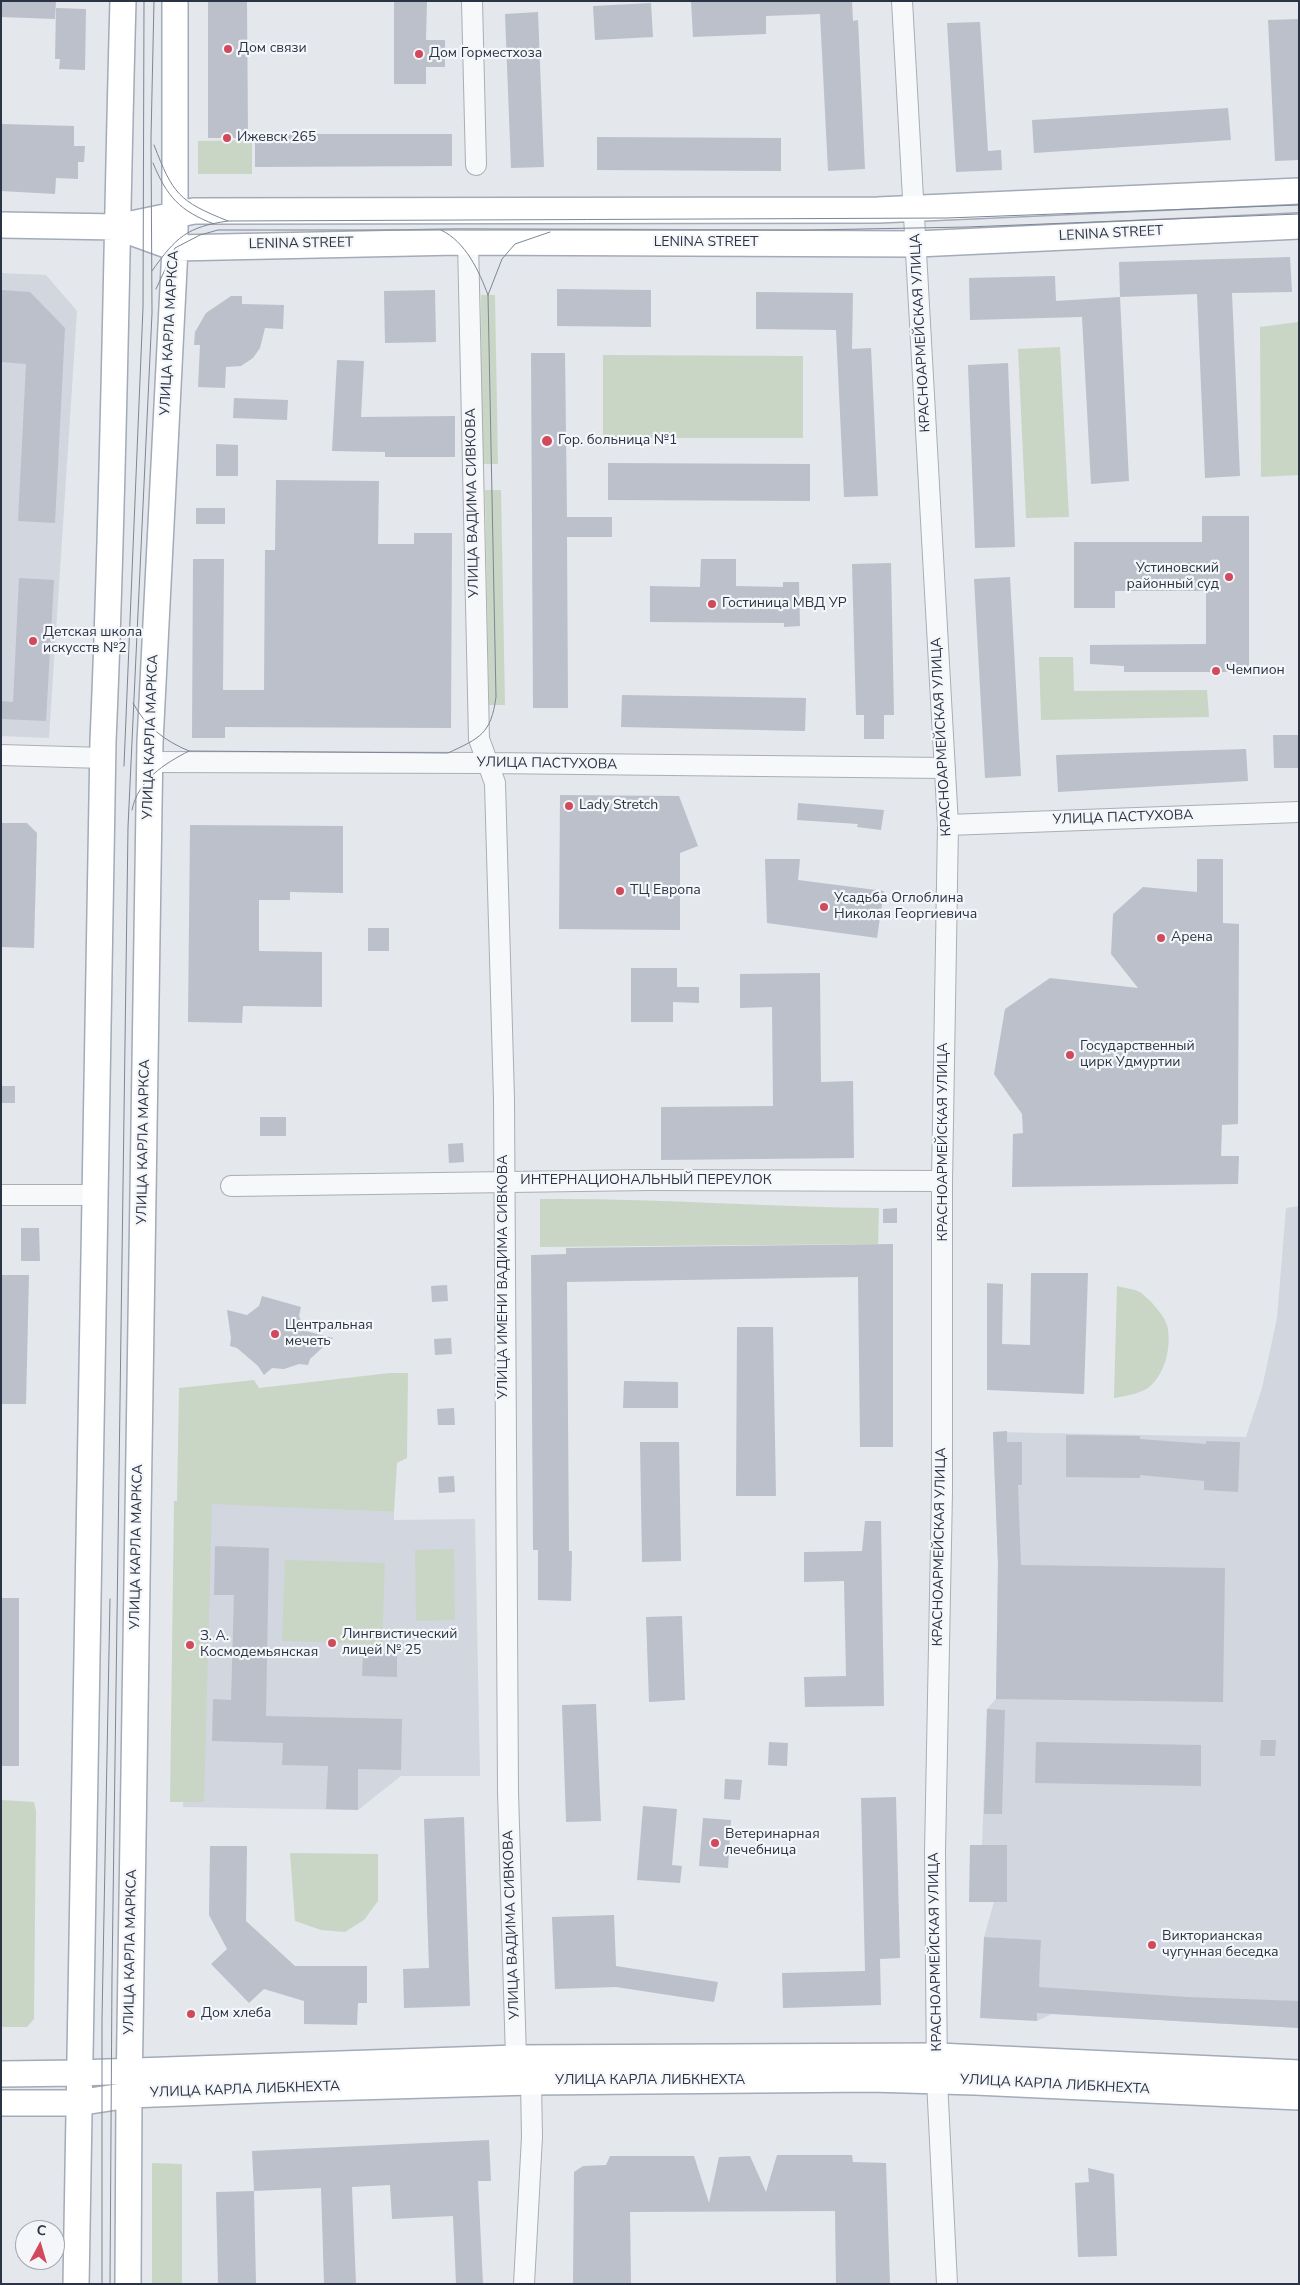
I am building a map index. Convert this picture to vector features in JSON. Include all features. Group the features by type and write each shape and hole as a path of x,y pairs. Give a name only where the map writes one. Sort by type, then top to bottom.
{"main road":[{"path":"76,2284 77,2103 103,758 112,552 123,1"},
{"name":"УЛИЦА КАРЛА МАРКСА","path":"128,2284 129,2082 149,762 175,248 175,1"},
{"name":"LENINA STREET","path":"1,225 118,227 194,211 312,209 914,209 1299,191"},
{"name":"LENINA STREET","path":"118,227 175,248 468,242 917,244 1299,226"},
{"name":"УЛИЦА КАРЛА ЛИБКНЕХТА","path":"1,2104 77,2103 129,2082 516,2058 1299,2074"},
{"name":"УЛИЦА КАРЛА ЛИБКНЕХТА","path":"1,2074 78,2073 129,2082 531,2082 938,2068 1299,2097"}],"street":[{"path":"472,1 476,165"},
{"name":"КРАСНОАРМЕЙСКАЯ УЛИЦА","path":"902,1 948,825 942,1181 942,1491 935,1852 938,2068 947,2284"},
{"name":"УЛИЦА ВАДИМА СИВКОВА","path":"468,242 479,739 488,763"},
{"path":"1,755 103,758"},
{"name":"УЛИЦА ПАСТУХОВА","path":"149,762 488,763 946,768"},
{"name":"УЛИЦА ИМЕНИ ВАДИМА СИВКОВА","path":"488,763 496,783 504,1099 508,1792"},
{"name":"УЛИЦА ПАСТУХОВА","path":"948,825 1299,812"},
{"name":"ИНТЕРНАЦИОНАЛЬНЫЙ ПЕРЕУЛОК","path":"231,1186 503,1182 942,1181"},
{"path":"1,1195 95,1195"},
{"name":"УЛИЦА ВАДИМА СИВКОВА","path":"508,1792 516,2058"},
{"path":"524,2284 532,2137 531,2082"}],"shaded area":[{"path":"1,273 46,275 77,311 49,738 1,736"},
{"path":"1299,1206 1299,2028 1052,2014 1037,2021 1041,1941 984,1937 994,1902 1007,1902 1007,1845 982,1845 987,1709 996,1699 998,1564 993,1432 1246,1437 1262,1388 1277,1318 1286,1208"},
{"name":"Лингвистический лицей № 25","path":"212,1503 394,1512 394,1520 475,1519 480,1776 401,1776 358,1810 183,1807 185,1739"}],"green space":[{"path":"252,140 252,174 198,174 198,141"},
{"path":"481,295 495,295 498,464 482,464"},
{"path":"1298,322 1299,475 1261,477 1260,327"},
{"path":"1060,347 1069,517 1026,518 1018,349"},
{"path":"603,355 803,356 803,438 603,438"},
{"path":"485,490 501,490 505,705 489,705"},
{"path":"1039,657 1073,657 1074,691 1207,690 1209,717 1041,720"},
{"path":"540,1199 879,1208 878,1244 540,1247"},
{"path":"1117,1286 1140,1292 1151,1302 1165,1320 1169,1341 1166,1359 1154,1382 1140,1392 1114,1398"},
{"path":"390,1373 408,1373 407,1458 397,1463 394,1512 212,1504 204,1802 170,1802 174,1501 177,1501 179,1388 254,1380 259,1388"},
{"path":"454,1549 455,1620 416,1621 415,1550"},
{"path":"285,1560 385,1563 382,1644 282,1641"},
{"path":"1,1800 34,1802 36,1811 34,2019 27,2027 1,2027"},
{"path":"290,1853 378,1854 378,1901 364,1920 345,1932 321,1930 295,1921"},
{"path":"152,2163 182,2164 182,2284 152,2284"}],"building":[{"path":"1,1 56,1 55,19 1,17"},
{"name":"Дом связи","path":"208,1 247,1 248,138 208,138"},
{"name":"Дом Горместхоза","path":"394,1 427,1 426,40 445,40 445,67 426,67 426,84 394,84"},
{"path":"691,1 852,1 853,21 858,20 865,169 828,171 820,14 766,16 766,34 693,37"},
{"path":"651,3 653,37 595,40 593,6"},
{"path":"56,8 86,9 85,70 59,69 60,59 55,59"},
{"path":"538,12 544,167 511,168 505,14"},
{"path":"1299,19 1299,160 1275,161 1268,20"},
{"path":"980,22 988,151 1001,150 1002,170 956,172 947,23"},
{"path":"1228,108 1231,140 1034,153 1032,120"},
{"path":"1,124 74,126 74,146 85,146 84,162 78,162 78,179 56,178 55,194 1,191"},
{"path":"255,134 452,134 452,166 255,167"},
{"path":"597,137 781,138 781,171 597,170"},
{"path":"1290,257 1292,292 1232,293 1240,476 1205,478 1197,294 1120,297 1119,262"},
{"path":"1055,276 1056,301 1120,297 1129,481 1091,484 1082,317 970,320 969,278"},
{"path":"557,289 651,290 651,327 557,326"},
{"path":"1,290 30,292 65,328 55,523 18,521 26,364 1,362"},
{"path":"435,290 436,342 385,343 384,291"},
{"path":"756,292 853,293 852,349 871,348 878,496 844,497 836,330 756,329"},
{"path":"231,296 242,296 242,304 284,305 283,329 265,328 260,348 253,358 241,366 226,367 225,388 198,387 200,345 194,345 195,332 206,313"},
{"path":"531,353 565,353 567,517 612,517 612,537 567,537 568,708 533,708"},
{"path":"337,360 364,361 361,417 455,416 455,457 385,457 385,452 332,451"},
{"path":"1008,363 1015,547 975,548 968,365"},
{"path":"234,398 288,400 287,420 233,418"},
{"path":"216,444 238,445 238,476 216,476"},
{"path":"608,463 810,464 810,501 608,500"},
{"path":"276,480 379,481 378,544 414,544 414,533 452,533 451,728 225,727 225,738 192,738 193,559 224,559 223,690 264,690 265,550 275,550"},
{"path":"196,508 225,508 225,524 196,524"},
{"path":"1202,516 1249,516 1249,672 1124,672 1124,666 1090,664 1090,645 1206,644 1206,591 1115,591 1115,608 1074,608 1074,542 1202,542"},
{"name":"Гостиница МВД УР","path":"701,559 736,559 736,586 783,587 783,582 799,582 800,626 784,627 784,623 650,622 650,586 700,587"},
{"path":"891,563 894,715 884,715 884,739 864,739 864,715 856,715 852,564"},
{"path":"1010,577 1021,776 985,778 974,579"},
{"name":"Детская школа искусств №2","path":"19,578 54,580 46,721 1,719 1,701 13,702"},
{"path":"622,695 806,698 805,731 621,727"},
{"path":"1273,735 1299,735 1299,768 1274,768"},
{"path":"1246,749 1248,781 1058,792 1056,755"},
{"name":"ТЦ Европа","path":"560,795 679,796 698,846 680,853 680,930 559,929"},
{"path":"798,803 884,810 881,830 857,827 858,824 797,820"},
{"path":"1,823 27,823 37,833 34,948 1,947"},
{"path":"190,825 343,826 343,893 290,892 290,900 259,900 259,951 322,952 322,1007 243,1006 242,1023 188,1022"},
{"name":"Усадьба Оглоблина Николая Георгиевича","path":"765,859 800,859 798,880 884,891 877,938 767,923"},
{"path":"1197,859 1223,859 1223,923 1239,924 1238,1124 1222,1125 1221,1156 1239,1156 1238,1184 1012,1187 1013,1134 1023,1133 1022,1114 994,1074 1005,1009 1050,978 1138,988 1111,954 1113,914 1143,887 1197,892"},
{"path":"368,928 389,928 389,951 368,951"},
{"path":"631,968 677,968 677,987 699,987 699,1003 673,1002 673,1022 631,1022"},
{"path":"820,973 821,1082 853,1081 854,1158 661,1160 661,1107 773,1106 772,1007 740,1008 740,974"},
{"path":"1,1086 15,1086 15,1103 1,1103"},
{"path":"260,1117 286,1117 286,1136 260,1136"},
{"path":"463,1143 464,1162 449,1163 448,1144"},
{"path":"897,1208 897,1223 883,1223 883,1209"},
{"path":"21,1228 39,1228 40,1261 21,1261"},
{"path":"893,1244 893,1447 860,1447 858,1277 567,1282 569,1551 572,1551 571,1601 538,1600 538,1550 533,1550 531,1255 566,1254 566,1248"},
{"path":"1031,1273 1088,1273 1084,1394 987,1390 987,1283 1003,1284 1002,1344 1030,1345"},
{"path":"1,1275 29,1275 26,1404 1,1404"},
{"path":"447,1285 448,1301 432,1302 431,1286"},
{"name":"Центральная мечеть","path":"262,1296 301,1307 299,1316 306,1331 333,1338 310,1359 308,1365 299,1364 284,1369 272,1368 264,1375 258,1366 237,1348 230,1346 231,1338 227,1310 247,1315 259,1306"},
{"path":"737,1327 773,1327 776,1496 736,1496"},
{"path":"451,1338 452,1354 435,1355 434,1339"},
{"path":"624,1381 678,1382 678,1408 623,1408"},
{"path":"454,1408 455,1425 438,1425 437,1409"},
{"path":"1007,1431 1007,1442 1022,1442 1022,1485 1018,1485 1021,1565 1225,1568 1223,1702 996,1699 998,1564 993,1432"},
{"path":"1066,1435 1140,1436 1140,1439 1206,1444 1206,1441 1240,1442 1238,1492 1204,1490 1204,1481 1140,1475 1140,1478 1066,1477"},
{"path":"640,1442 679,1442 681,1561 642,1562"},
{"path":"454,1476 455,1492 439,1493 438,1477"},
{"path":"865,1521 881,1521 884,1706 805,1707 804,1677 846,1676 844,1581 804,1582 804,1552 862,1551"},
{"path":"215,1546 269,1548 266,1716 402,1719 401,1770 358,1769 358,1810 326,1809 328,1766 282,1765 283,1743 212,1741 213,1699 231,1700 234,1595 214,1595"},
{"path":"1,1598 19,1598 19,1766 1,1766"},
{"path":"682,1616 685,1700 649,1702 646,1617"},
{"path":"363,1653 397,1654 397,1677 362,1676"},
{"path":"596,1704 601,1821 566,1822 562,1705"},
{"path":"987,1709 1005,1710 1002,1814 984,1814"},
{"path":"1261,1740 1276,1740 1275,1756 1260,1756"},
{"path":"769,1742 788,1743 787,1766 768,1765"},
{"path":"1036,1742 1201,1745 1201,1786 1035,1783"},
{"path":"725,1779 742,1780 740,1800 724,1799"},
{"path":"896,1797 900,1958 880,1959 881,2005 783,2008 782,1973 865,1971 861,1798"},
{"path":"643,1806 677,1809 672,1865 682,1866 680,1883 637,1880"},
{"path":"464,1817 470,2006 404,2008 403,1969 429,1968 424,1819"},
{"name":"Ветеринарная лечебница","path":"703,1818 731,1820 728,1868 699,1866"},
{"path":"970,1845 1007,1845 1007,1902 969,1902"},
{"path":"210,1846 247,1846 246,1921 295,1966 367,1966 367,2003 358,2003 357,2025 304,2024 304,2001 264,1989 249,2003 211,1964 227,1949 209,1915"},
{"path":"614,1915 616,1966 718,1982 714,2002 616,1987 555,1989 552,1917"},
{"path":"984,1937 1041,1940 1039,1987 1187,1997 1299,2001 1299,2028 1037,2013 1037,2021 980,2018"},
{"path":"489,2140 491,2181 478,2181 483,2284 456,2284 453,2216 392,2219 390,2185 352,2187 356,2284 324,2284 321,2188 254,2191 252,2151"},
{"path":"777,2155 852,2155 853,2162 886,2163 890,2284 836,2284 835,2211 630,2212 631,2284 573,2284 574,2172 583,2166 606,2165 610,2156 694,2156 709,2203 719,2157 750,2156 766,2192"},
{"path":"1088,2168 1114,2174 1117,2256 1078,2257 1075,2183 1089,2182"},
{"path":"254,2191 256,2284 218,2284 216,2192"}],"tram line":[{"path":"124,766 143,307 144,1"},
{"path":"110,2284 112,1976 128,827 152,313 151,138 154,1"},
{"path":"154,145 167,175 179,194 198,208 228,221"},
{"path":"153,163 169,194 183,208 214,224"},
{"path":"152,271 168,250 184,235 192,230 228,221 947,218 1299,205"},
{"path":"156,289 175,248 200,235 218,230 810,230 967,227 1299,214"},
{"path":"441,230 458,242 471,258 488,295"},
{"path":"133,703 143,719 156,732 172,743 189,751 448,753 468,743 482,733 491,719 496,697 488,295 502,259 515,244 550,232"},
{"path":"132,810 140,790 153,774 170,761 189,751"},
{"path":"102,2284 102,2019 110,1599"}],"place":[{"name":"Дом связи","path":"228,49"},
{"name":"Дом Горместхоза","path":"419,54"},
{"name":"Ижевск 265","path":"227,138"},
{"name":"Гор. больница №1","path":"547,441"},
{"name":"Устиновский районный суд","path":"1229,577"},
{"name":"Гостиница МВД УР","path":"712,604"},
{"name":"Детская школа искусств №2","path":"33,641"},
{"name":"Чемпион","path":"1216,671"},
{"name":"Lady Stretch","path":"569,806"},
{"name":"ТЦ Европа","path":"620,891"},
{"name":"Усадьба Оглоблина Николая Георгиевича","path":"824,907"},
{"name":"Арена","path":"1161,938"},
{"name":"Государственный цирк Удмуртии","path":"1070,1055"},
{"name":"Центральная мечеть","path":"275,1334"},
{"name":"Лингвистический лицей № 25","path":"332,1643"},
{"name":"З. А. Космодемьянская","path":"190,1645"},
{"name":"Ветеринарная лечебница","path":"715,1843"},
{"name":"Викторианская чугунная беседка","path":"1152,1945"},
{"name":"Дом хлеба","path":"191,2014"}]}
